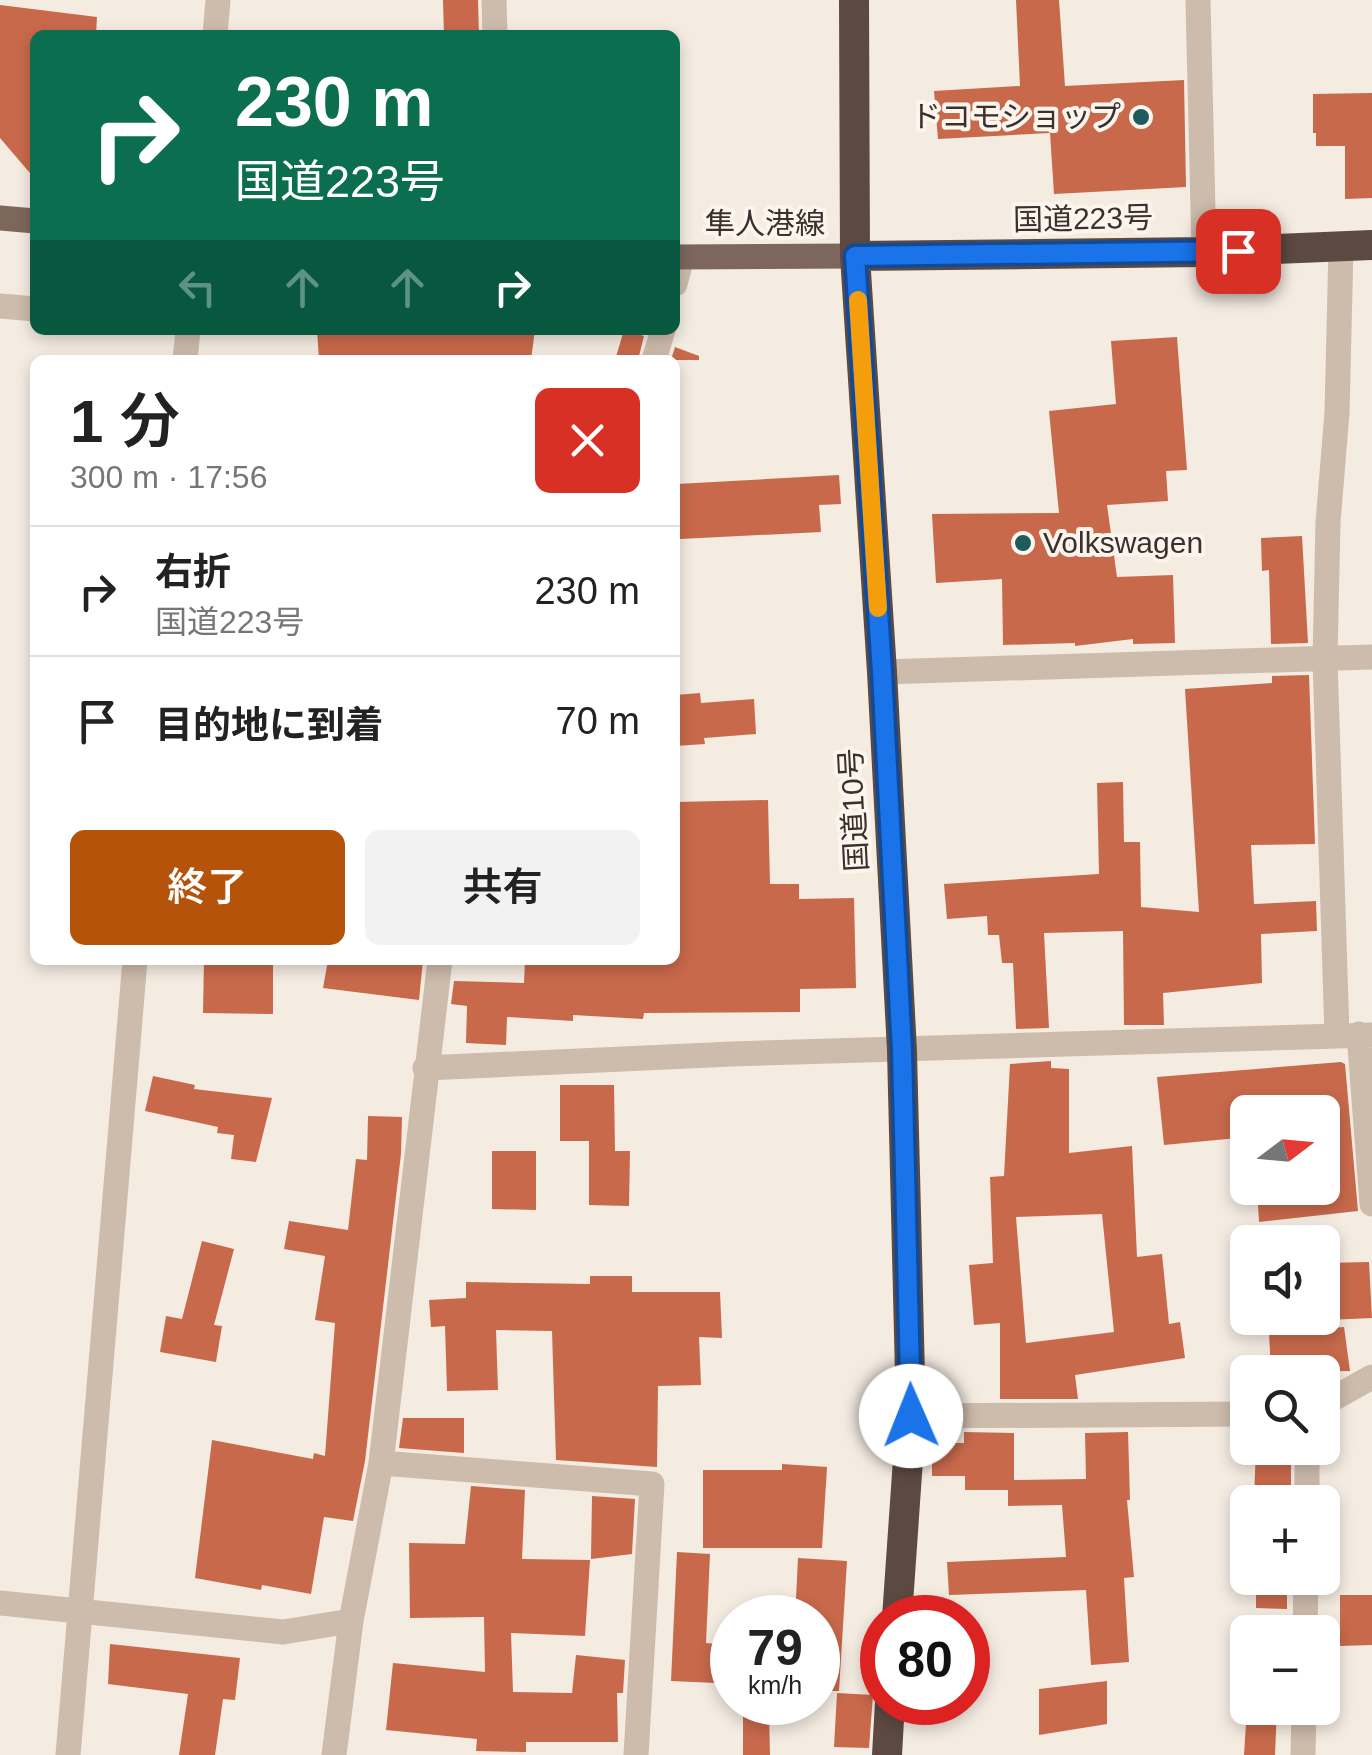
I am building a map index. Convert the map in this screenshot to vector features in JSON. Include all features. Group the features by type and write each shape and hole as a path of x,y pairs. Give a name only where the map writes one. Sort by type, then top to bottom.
{"highway":[{"name":"国道10号","path":"854,0 855,256 902,1051 911,1416 898,1595"},
{"name":"国道223号","path":"855,256 1204,252 1372,245"},
{"path":"887,1755 889,1725"}],"main road":[{"path":"0,218 30,221"},
{"name":"隼人港線","path":"680,257 855,256"}],"street":[{"path":"215,30 218,0"},
{"path":"494,0 495,30"},
{"path":"1198,0 1204,252"},
{"path":"1341,247 1325,659 1372,1204"},
{"path":"0,306 30,309"},
{"path":"882,672 1372,658"},
{"path":"68,1755 135,965"},
{"path":"334,1755 351,1621 381,1463 439,965"},
{"path":"426,1068 1356,1034"},
{"path":"1340,1395 1372,1377"},
{"path":"911,1416 1230,1414"},
{"path":"381,1463 652,1484 636,1755"},
{"path":"0,1603 81,1608 119,1616 283,1632 351,1621"},
{"path":"1304,1725 1304,1755"}],"building":[{"path":"443,0 478,0 479,30 444,30"},
{"path":"1016,0 1059,0 1065,86 1184,80 1186,187 1054,194 1050,133 938,139 934,91 1020,86"},
{"path":"0,5 97,17 96,30 30,30 30,173 0,138"},
{"path":"1372,93 1372,198 1345,199 1345,146 1316,146 1313,94"},
{"path":"317,335 534,335 532,355 319,355"},
{"path":"622,335 644,336 639,355 616,355"},
{"path":"1177,337 1187,470 1166,471 1168,501 1107,505 1117,577 1173,575 1175,643 1133,644 1133,639 1075,646 1003,645 1002,579 936,583 932,514 1059,513 1049,411 1116,404 1111,341"},
{"path":"675,347 699,356 699,360 680,360 680,355 673,355"},
{"path":"839,475 841,504 819,505 821,532 680,539 680,484"},
{"path":"1302,536 1308,643 1271,644 1269,570 1262,571 1261,538"},
{"path":"1309,675 1315,844 1251,845 1254,904 1316,901 1317,931 1261,934 1262,983 1163,993 1164,1025 1124,1025 1123,931 1044,933 1049,1028 1016,1029 1013,963 1002,963 999,935 988,935 987,916 947,919 944,884 1099,874 1097,783 1123,782 1124,842 1140,842 1141,907 1199,912 1185,689 1272,683 1272,676"},
{"path":"700,693 701,703 754,699 756,734 704,738 705,744 680,746 680,695"},
{"path":"768,800 770,884 799,884 799,899 854,898 856,988 800,989 800,1012 644,1013 643,1019 573,1015 573,1021 507,1017 506,1045 466,1043 467,1006 451,1004 454,981 524,983 525,965 680,965 680,802"},
{"path":"204,965 273,965 273,1014 203,1013"},
{"path":"327,965 422,965 419,1000 323,988"},
{"path":"1051,1061 1051,1068 1069,1069 1069,1153 1132,1146 1137,1257 1162,1254 1169,1324 1180,1322 1185,1358 1075,1375 1078,1399 1000,1399 1000,1323 974,1325 969,1265 993,1263 990,1177 1004,1176 1010,1064","holes":["1102,1214 1114,1332 1026,1343 1016,1217"]},
{"path":"1345,1064 1358,1211 1259,1222 1258,1205 1340,1205 1340,1095 1230,1095 1230,1139 1164,1145 1157,1077"},
{"path":"153,1076 195,1085 194,1089 272,1098 256,1162 231,1159 234,1135 217,1133 218,1127 145,1111"},
{"path":"560,1085 614,1085 615,1151 630,1151 629,1206 589,1205 589,1141 560,1141"},
{"path":"368,1116 402,1117 401,1154 365,1461 353,1521 324,1517 311,1594 195,1578 212,1440 313,1459 314,1453 325,1456 335,1323 315,1320 325,1256 284,1249 289,1221 348,1230 356,1159 367,1160"},
{"path":"492,1151 536,1151 536,1210 492,1209"},
{"path":"202,1241 234,1249 214,1325 222,1326 216,1362 160,1352 166,1316 182,1319"},
{"path":"1369,1262 1372,1318 1340,1319 1340,1263"},
{"path":"590,1276 632,1276 632,1292 720,1292 722,1338 699,1337 701,1385 658,1386 657,1467 556,1460 552,1331 496,1330 498,1390 447,1391 445,1326 431,1327 429,1300 466,1298 466,1282 590,1284"},
{"path":"1340,1327 1344,1327 1350,1371 1340,1371 1340,1355 1270,1355 1269,1335 1340,1335"},
{"path":"403,1418 464,1418 464,1453 399,1448"},
{"path":"964,1432 1014,1433 1014,1480 1086,1479 1085,1433 1128,1432 1127,1500 1134,1577 1124,1578 1129,1662 1091,1665 1086,1590 949,1595 947,1562 1066,1557 1062,1505 1008,1506 1008,1490 965,1490 965,1476 932,1476 932,1443 964,1443"},
{"path":"782,1464 827,1467 822,1548 703,1548 703,1470 782,1470"},
{"path":"1255,1465 1291,1465 1291,1485 1255,1485"},
{"path":"471,1486 525,1490 522,1559 590,1560 585,1636 511,1633 513,1692 572,1693 576,1655 625,1660 623,1693 617,1693 618,1742 526,1742 526,1752 476,1751 477,1739 386,1730 393,1663 485,1672 484,1617 410,1618 409,1543 465,1544"},
{"path":"592,1496 635,1499 632,1554 591,1559"},
{"path":"677,1552 710,1554 706,1643 710,1643 710,1683 671,1681"},
{"path":"798,1558 847,1561 840,1675 840,1595 796,1595"},
{"path":"1256,1595 1287,1595 1287,1609 1256,1608"},
{"path":"1340,1595 1372,1595 1372,1645 1340,1646"},
{"path":"110,1644 240,1658 235,1700 223,1699 215,1755 179,1755 188,1694 108,1684"},
{"path":"1107,1681 1107,1724 1039,1735 1039,1689"},
{"path":"840,1693 860,1694 860,1725 871,1725 869,1748 834,1747 835,1725 840,1725"},
{"path":"743,1725 769,1725 770,1755 743,1755"},
{"path":"1246,1725 1276,1725 1275,1755 1244,1755"}],"slow traffic":[{"path":"858,300 878,608"}],"place":[{"name":"ドコモショップ","path":"1141,117"},
{"name":"Volkswagen","path":"1023,543"}],"route":[{"path":"911,1416 902,1051 855,256 1238,251"}]}
